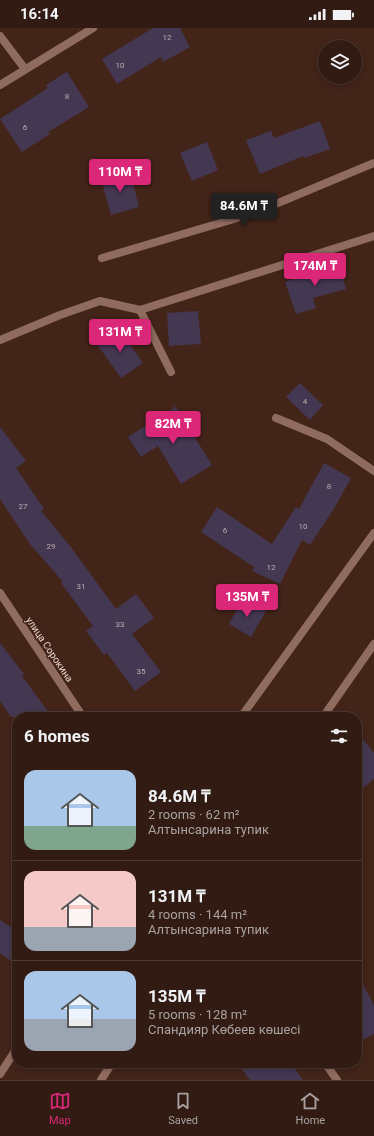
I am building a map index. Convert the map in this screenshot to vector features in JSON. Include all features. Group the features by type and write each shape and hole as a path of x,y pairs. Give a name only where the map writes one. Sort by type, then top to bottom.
{"street":[{"path":"0,84 93,28"},
{"path":"0,36 25,69"},
{"path":"102,258 254,213 374,163"},
{"path":"0,340 60,315 100,301 140,310 374,236"},
{"path":"140,310 172,372"},
{"path":"276,418 327,439 374,471"},
{"path":"246,712 374,533"},
{"name":"улица Сорокина","path":"0,593 80,712"},
{"path":"326,712 374,644"},
{"path":"0,1074 12,1056"},
{"path":"101,1080 109,1068"},
{"path":"329,1068 337,1080"}],"building":[{"path":"153,28 180,28 190,47 163,62 161,57 117,84 102,59"},
{"path":"67,72 89,107 48,132 50,134 22,152 0,119 48,88 46,85"},
{"path":"320,121 330,149 304,158 303,156 260,174 246,140 271,131 274,138"},
{"path":"207,142 218,170 192,181 180,153"},
{"path":"130,171 139,207 111,215 101,178"},
{"path":"339,263 346,289 313,298 316,308 296,314 285,282 315,270"},
{"path":"198,311 201,344 169,346 167,313"},
{"path":"118,328 143,363 121,378 96,343"},
{"path":"300,383 323,405 310,420 286,397"},
{"path":"173,403 212,465 181,484 158,446 141,457 128,437 174,408"},
{"path":"0,427 26,461 16,468 44,509 41,511 70,546 116,609 136,594 154,618 132,634 161,672 135,691 107,653 104,655 86,631 93,626 61,583 63,582 30,544 0,499"},
{"path":"324,463 351,478 335,507 310,545 302,540 280,584 252,571 254,567 201,532 217,507 272,544 296,507 299,509"},
{"path":"243,599 266,611 251,637 229,624"},
{"path":"0,643 24,674 22,676 48,712 12,712 11,717 0,701"},
{"path":"362,738 374,753 374,779 362,789"},
{"path":"0,920 12,928 12,961 0,953"},
{"path":"362,983 374,1005 374,1034 362,1040"},
{"path":"241,1068 295,1068 303,1080 250,1080"}]}
